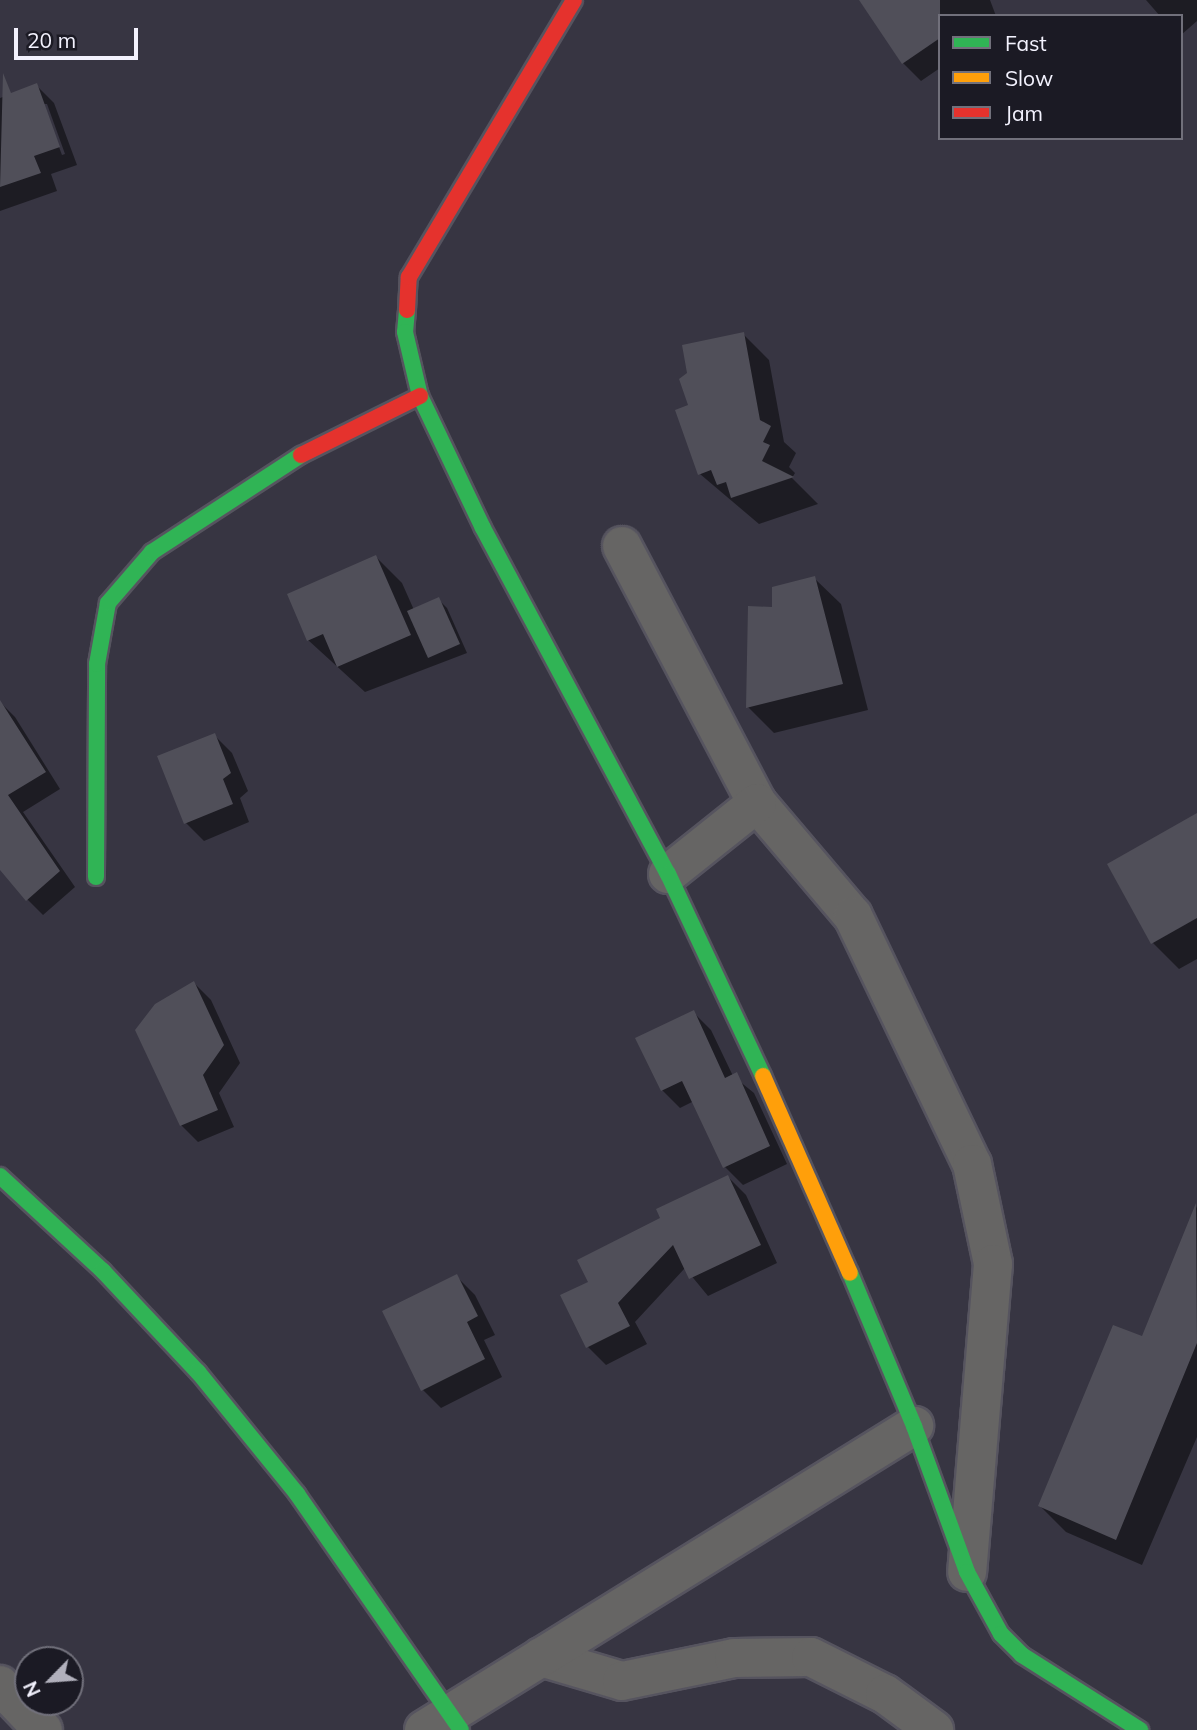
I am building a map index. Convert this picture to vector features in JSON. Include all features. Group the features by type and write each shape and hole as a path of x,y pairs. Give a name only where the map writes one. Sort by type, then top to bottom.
{"street":[{"path":"574,0 409,277 405,332 420,396 483,528 668,874 804,1164 914,1426 967,1572 1001,1634 1022,1655 1134,1729"},
{"path":"96,877 97,664 108,603 152,552 200,519 313,448 420,396"},
{"path":"622,546 757,803 853,916 972,1164 993,1264 967,1572"},
{"path":"668,874 757,803"},
{"path":"0,1176 103,1270 198,1372 297,1494 445,1724 541,1657 914,1426"},
{"path":"541,1657 622,1681 734,1658 811,1657 885,1694 934,1730"},
{"path":"0,1685 43,1730"}],"building":[{"path":"859,0 940,0 938,39 902,64"},
{"path":"3,73 11,93 37,83 60,147 34,156 41,173 0,187"},
{"path":"744,332 760,420 771,426 763,442 770,445 762,461 794,477 731,498 726,482 717,485 711,470 698,475 675,410 688,405 679,379 687,373 682,345"},
{"path":"376,555 411,635 337,667 323,634 307,641 287,594"},
{"path":"815,576 843,684 746,708 748,606 772,607 772,587"},
{"path":"439,597 460,644 428,658 407,611"},
{"path":"0,700 46,772 8,795 60,871 26,901 0,870"},
{"path":"215,733 231,773 223,779 233,804 184,824 157,756"},
{"path":"1197,813 1197,918 1151,944 1107,864"},
{"path":"194,981 224,1045 203,1075 218,1110 180,1126 135,1030 155,1004"},
{"path":"694,1010 725,1078 737,1072 770,1146 723,1168 682,1081 661,1091 635,1038"},
{"path":"728,1175 761,1245 689,1279 673,1245 618,1303 630,1326 586,1348 560,1295 588,1282 577,1260 660,1218 656,1209"},
{"path":"1196,1203 1197,1343 1116,1540 1038,1506 1113,1325 1142,1336"},
{"path":"457,1274 478,1316 467,1322 485,1359 421,1391 382,1311"}],"traffic: fast":[{"path":"407,310 405,332 420,396 483,528 668,874 763,1076"},
{"path":"96,877 97,664 108,603 152,552 301,455"},
{"path":"0,1176 103,1271 198,1372 297,1494 461,1730"},
{"path":"850,1273 914,1426 967,1572 1001,1634 1022,1655 1140,1730"}],"traffic: slow":[{"path":"763,1076 850,1273"}],"traffic: jam":[{"path":"407,310 409,277 574,0"},
{"path":"301,455 420,396"}]}
